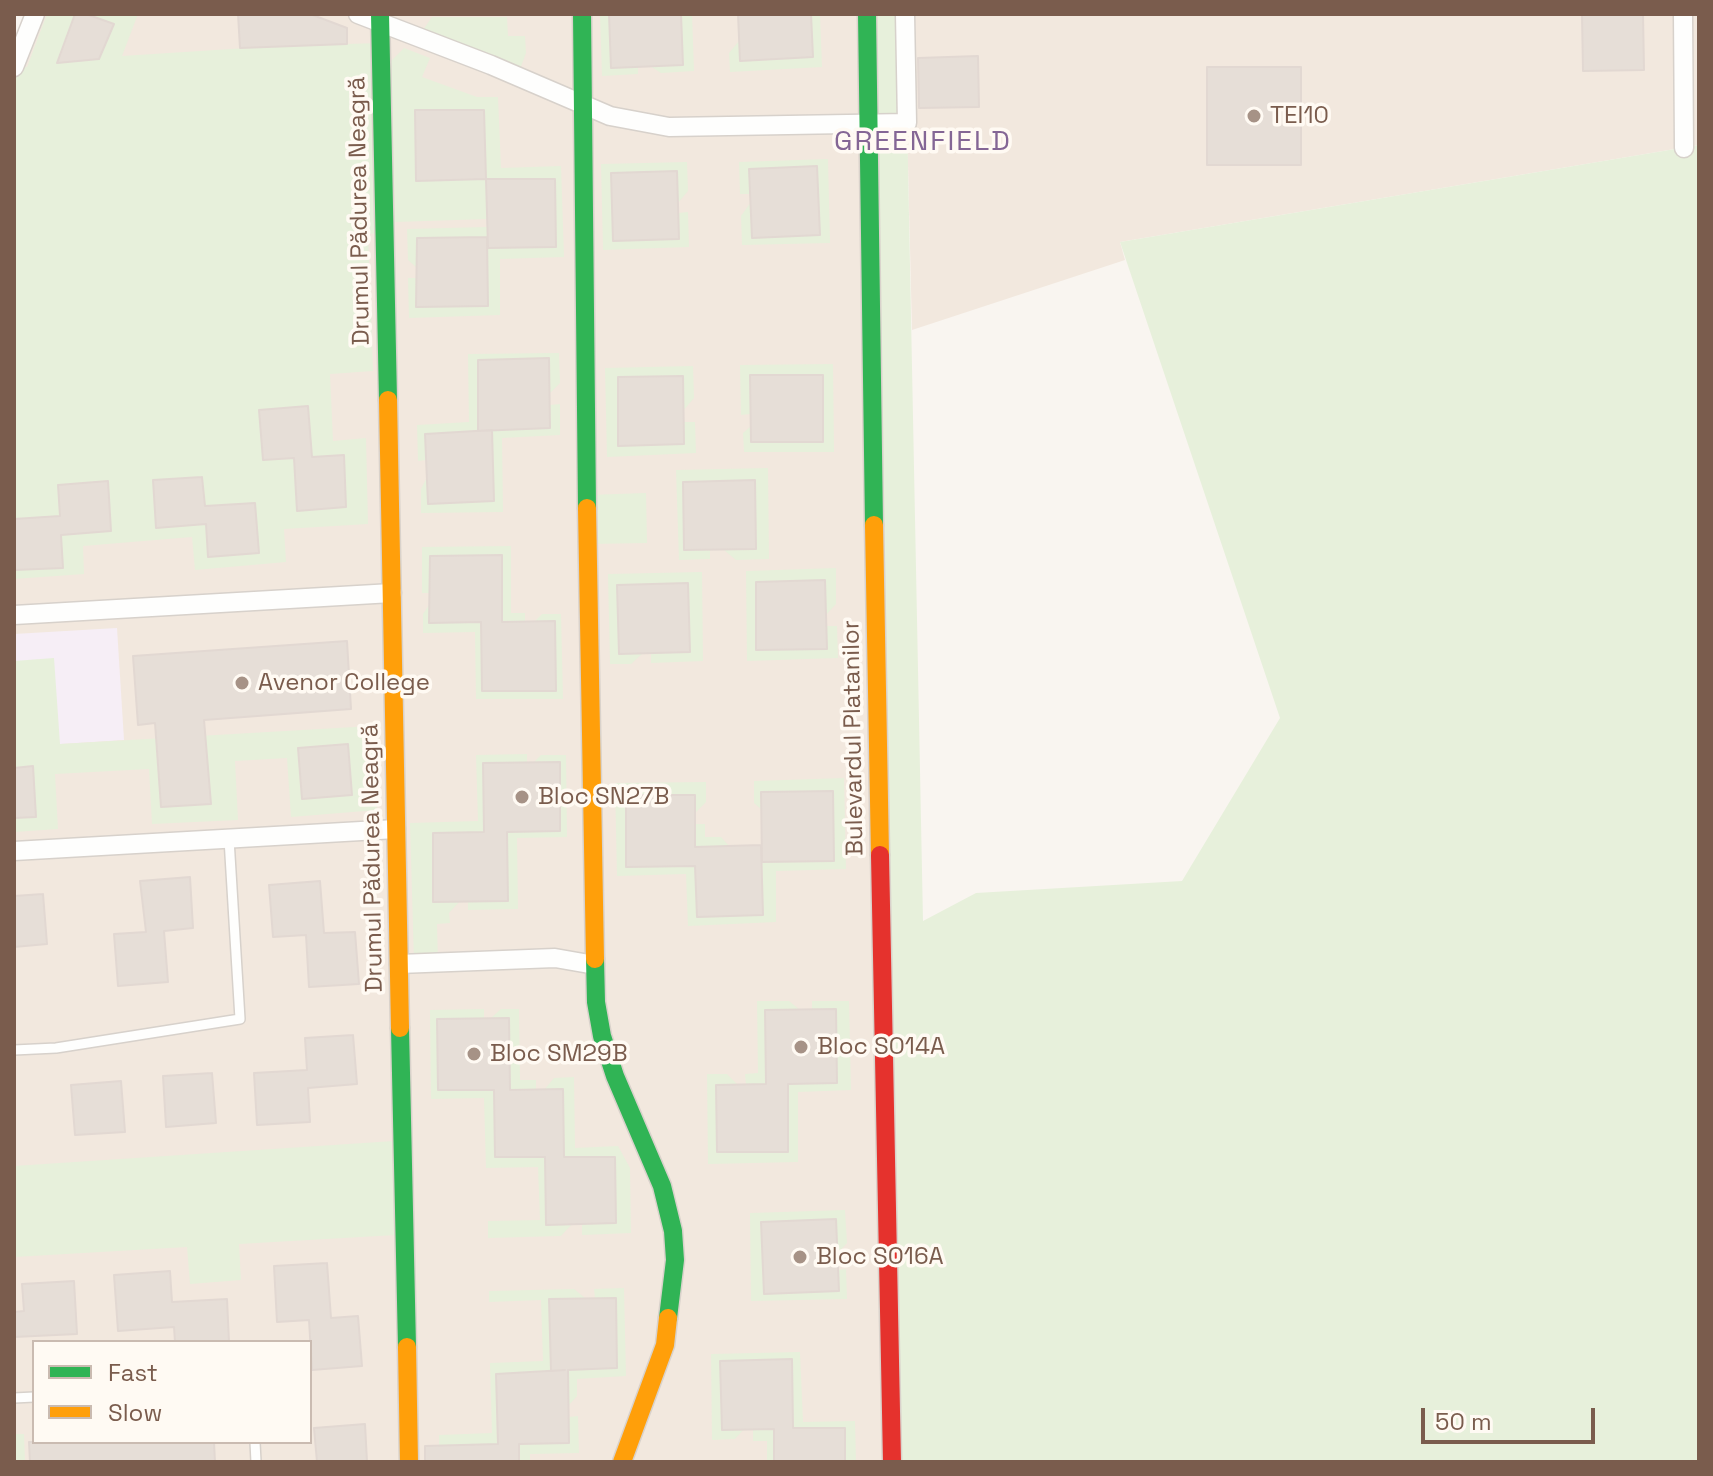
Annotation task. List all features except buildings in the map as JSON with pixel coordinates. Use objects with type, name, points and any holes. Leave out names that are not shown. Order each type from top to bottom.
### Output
[{"type":"street","points":[[14,67],[35,14]]},
{"type":"street","points":[[358,14],[380,18],[610,116],[669,127],[907,123],[905,14]]},
{"type":"street","points":[[582,14],[596,1002],[602,1036],[615,1076],[657,1169],[673,1231],[675,1260],[665,1345],[622,1462]]},
{"type":"street","name":"Bulevardul Platanilor","points":[[867,14],[892,1462]]},
{"type":"street","points":[[1683,14],[1684,148]]},
{"type":"street","name":"Drumul Pădurea Neagră","points":[[380,18],[409,1462]]},
{"type":"street","points":[[14,615],[392,593]]},
{"type":"street","points":[[14,851],[396,829]]},
{"type":"street","points":[[399,964],[555,958],[595,965]]},
{"type":"lane","points":[[14,1050],[83,1044],[240,1019],[229,838]]},
{"type":"shaded area","points":[[35,14],[1699,14],[1699,145],[1120,242],[1125,260],[912,330],[907,124],[927,1462],[14,1462],[14,67]]},
{"type":"shaded area","points":[[117,628],[124,740],[14,747],[14,634]]},
{"type":"green space","points":[[47,14],[138,14],[122,56],[381,43],[384,232],[368,234],[373,371],[330,374],[333,441],[366,438],[368,524],[284,529],[286,562],[195,570],[192,537],[83,546],[84,574],[14,579],[14,68],[27,67]]},
{"type":"green space","points":[[600,14],[609,14],[611,67],[638,67],[638,74],[602,76]]},
{"type":"green space","points":[[681,14],[692,14],[694,71],[661,73],[650,66]]},
{"type":"green space","points":[[811,14],[820,14],[822,67],[730,72],[729,53],[739,41],[740,61],[812,57]]},
{"type":"green space","points":[[867,14],[905,14],[923,921],[976,893],[1182,881],[1280,718],[1120,242],[1699,145],[1699,1462],[892,1462]]},
{"type":"green space","points":[[432,17],[507,17],[508,36],[525,36],[526,53],[520,69],[423,30]]},
{"type":"green space","points":[[404,48],[430,58],[422,77],[477,97],[498,97],[501,168],[561,166],[564,257],[500,259],[500,315],[409,318],[408,278],[417,278],[417,307],[488,306],[487,248],[556,247],[555,179],[487,179],[487,219],[395,222],[391,61]],"holes":[[[415,110],[484,110],[486,179],[416,181]]]},
{"type":"green space","points":[[828,159],[830,243],[742,245],[741,216],[751,202],[752,238],[820,235],[817,166],[749,169],[750,194],[740,194],[739,162]]},
{"type":"green space","points":[[687,162],[688,191],[678,203],[677,171],[611,173],[613,241],[679,239],[678,213],[688,212],[689,247],[603,250],[601,164]]},
{"type":"green space","points":[[487,227],[487,237],[417,238],[416,267],[408,260],[407,229]]},
{"type":"green space","points":[[559,353],[560,383],[550,393],[549,358],[478,360],[478,431],[425,434],[426,460],[418,461],[417,425],[469,422],[468,354]]},
{"type":"green space","points":[[833,364],[834,452],[744,452],[743,433],[750,427],[752,442],[823,442],[823,375],[750,376],[750,414],[741,415],[740,365]]},
{"type":"green space","points":[[693,366],[694,398],[683,411],[618,446],[684,444],[684,422],[695,422],[696,453],[607,457],[605,368]]},
{"type":"green space","points":[[560,404],[560,435],[502,438],[503,512],[421,513],[421,489],[427,477],[429,504],[494,501],[492,430],[549,428],[550,405]]},
{"type":"green space","points":[[768,468],[769,559],[736,560],[724,550],[756,549],[755,480],[683,482],[684,550],[710,550],[710,559],[679,560],[676,470]]},
{"type":"green space","points":[[646,493],[647,543],[589,544],[588,495]]},
{"type":"green space","points":[[511,546],[511,613],[525,613],[525,622],[502,622],[501,555],[430,556],[429,593],[422,593],[422,547]]},
{"type":"green space","points":[[836,568],[836,604],[826,615],[825,581],[756,582],[756,650],[827,649],[827,626],[837,626],[838,658],[747,661],[746,571]]},
{"type":"green space","points":[[702,572],[703,661],[651,663],[651,653],[690,652],[688,583],[618,585],[619,654],[642,654],[631,664],[610,664],[608,574]]},
{"type":"green space","points":[[429,605],[430,623],[481,622],[482,691],[555,691],[555,622],[534,622],[542,614],[561,614],[563,699],[476,699],[475,632],[423,633],[423,614]]},
{"type":"green space","points":[[54,658],[60,744],[372,726],[377,810],[291,817],[287,758],[235,761],[238,820],[152,824],[149,769],[55,774],[58,829],[14,832],[14,661]]},
{"type":"green space","points":[[527,754],[527,762],[484,763],[485,832],[433,833],[433,901],[460,901],[449,913],[450,923],[437,924],[438,963],[414,963],[410,823],[478,821],[476,755]]},
{"type":"green space","points":[[541,755],[566,755],[567,837],[517,838],[518,909],[468,910],[468,901],[507,832],[560,831],[560,762],[534,762]]},
{"type":"green space","points":[[844,778],[846,869],[776,871],[776,922],[688,926],[686,874],[617,876],[615,783],[706,782],[706,802],[695,813],[695,795],[626,796],[626,866],[695,866],[697,917],[763,915],[762,862],[834,860],[833,791],[761,792],[761,809],[754,803],[754,781]]},
{"type":"green space","points":[[695,824],[705,824],[705,837],[721,837],[729,846],[695,847]]},
{"type":"green space","points":[[757,1001],[789,1001],[800,1010],[765,1010],[766,1084],[746,1085],[745,1074],[758,1073]]},
{"type":"green space","points":[[812,1001],[849,1001],[851,1090],[798,1092],[798,1162],[708,1164],[707,1074],[727,1074],[738,1085],[716,1086],[718,1152],[788,1152],[788,1084],[837,1083],[836,1009],[812,1009]]},
{"type":"green space","points":[[484,1009],[484,1018],[437,1019],[438,1089],[494,1090],[495,1156],[545,1157],[572,1224],[561,1236],[488,1238],[488,1221],[540,1220],[538,1167],[486,1168],[484,1098],[431,1099],[430,1010]]},
{"type":"green space","points":[[501,1009],[519,1009],[520,1080],[536,1080],[536,1089],[510,1089],[509,1019],[491,1018]]},
{"type":"green space","points":[[574,1077],[575,1148],[618,1146],[630,1168],[631,1233],[582,1235],[582,1224],[616,1223],[615,1158],[564,1157],[563,1089],[545,1089],[554,1078]]},
{"type":"green space","points":[[394,1141],[396,1235],[239,1244],[241,1280],[190,1284],[187,1247],[14,1257],[14,1166]]},
{"type":"green space","points":[[845,1210],[847,1243],[837,1254],[836,1219],[761,1222],[764,1294],[838,1291],[838,1270],[846,1269],[847,1299],[751,1301],[750,1213]]},
{"type":"green space","points":[[624,1288],[626,1376],[577,1379],[577,1396],[569,1405],[568,1370],[617,1367],[616,1298],[595,1298],[594,1289]]},
{"type":"green space","points":[[574,1289],[585,1298],[549,1299],[551,1371],[496,1374],[497,1444],[447,1445],[439,1462],[439,1435],[492,1433],[490,1363],[543,1361],[541,1300],[489,1302],[489,1291]]},
{"type":"green space","points":[[800,1352],[803,1422],[855,1421],[856,1462],[845,1462],[845,1428],[793,1428],[792,1360],[720,1361],[722,1429],[744,1429],[735,1439],[712,1440],[711,1354]]},
{"type":"green space","points":[[578,1416],[579,1453],[530,1454],[530,1462],[519,1462],[519,1444],[569,1443],[569,1417]]},
{"type":"green space","points":[[753,1429],[774,1429],[774,1462],[767,1462],[767,1441],[753,1441]]},
{"type":"green space","points":[[14,1434],[24,1434],[25,1462],[14,1462]]},
{"type":"traffic: fast","points":[[380,14],[388,400]]},
{"type":"traffic: fast","points":[[582,14],[587,508]]},
{"type":"traffic: fast","points":[[867,14],[874,525]]},
{"type":"traffic: fast","points":[[595,959],[596,1002],[602,1036],[615,1076],[662,1186],[673,1231],[675,1260],[668,1318]]},
{"type":"traffic: fast","points":[[400,1028],[407,1347]]},
{"type":"traffic: slow","points":[[388,400],[400,1028]]},
{"type":"traffic: slow","points":[[587,508],[595,959]]},
{"type":"traffic: slow","points":[[874,525],[880,855]]},
{"type":"traffic: slow","points":[[622,1462],[665,1345],[668,1318]]},
{"type":"traffic: slow","points":[[407,1347],[409,1462]]},
{"type":"traffic: jam","points":[[880,855],[892,1462]]},
{"type":"place","name":"TEI10","points":[[1254,116]]},
{"type":"place","name":"Avenor College","points":[[242,683]]},
{"type":"place","name":"Bloc SN27B","points":[[522,797]]},
{"type":"place","name":"Bloc SO14A","points":[[801,1047]]},
{"type":"place","name":"Bloc SM29B","points":[[474,1054]]},
{"type":"place","name":"Bloc SO16A","points":[[800,1257]]},
{"type":"district","name":"GREENFIELD","points":[[923,142]]}]
